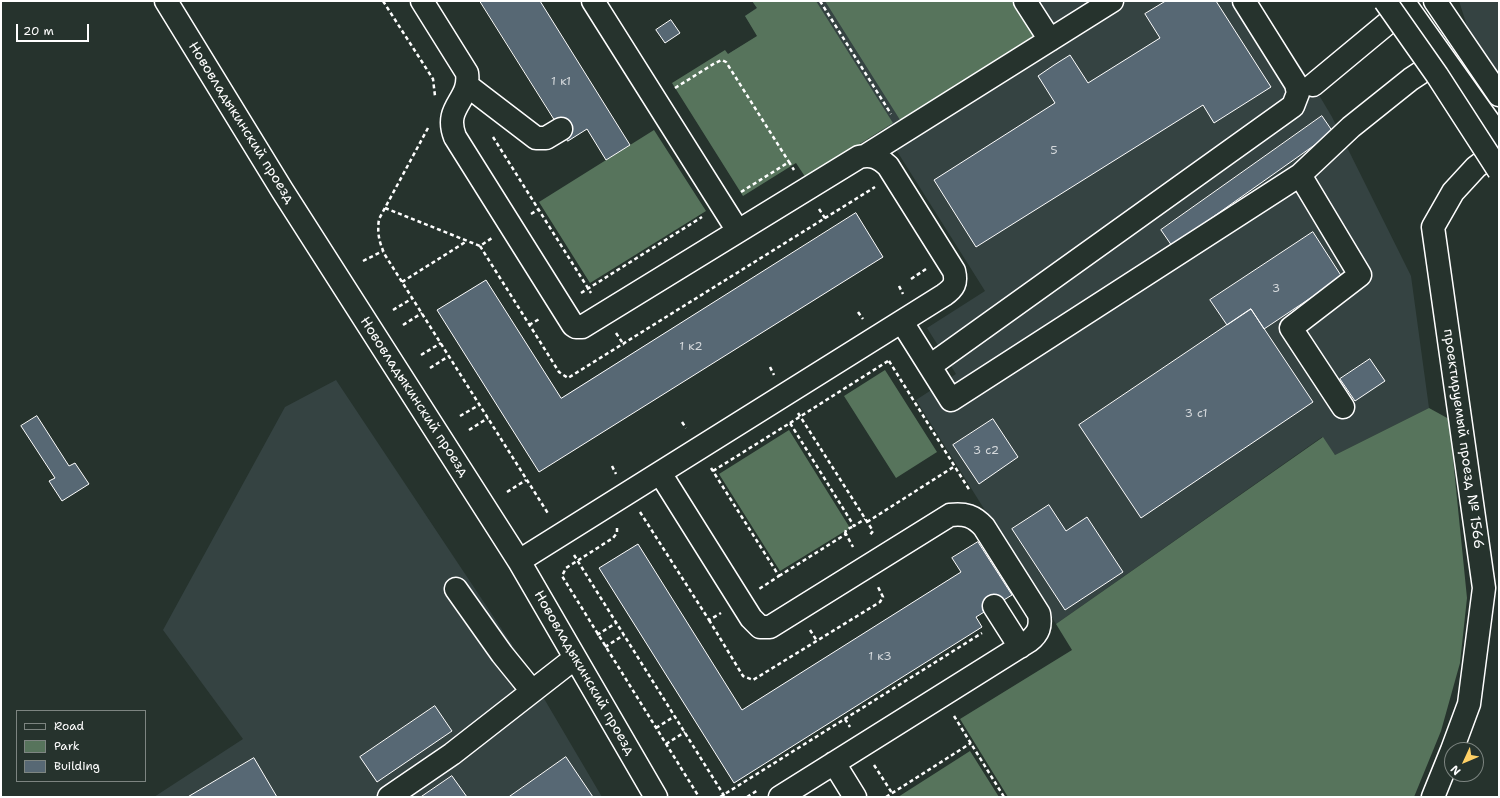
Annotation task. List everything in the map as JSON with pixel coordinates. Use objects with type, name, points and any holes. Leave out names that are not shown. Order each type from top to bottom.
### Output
[{"type":"street","name":"Нововладыкинский проезд","points":[[166,1],[282,190],[519,561],[656,797]]},
{"type":"street","points":[[422,1],[467,73],[468,86],[453,111],[451,120],[452,129],[457,141],[573,326],[582,326],[604,314],[859,157],[865,156],[875,157],[888,166],[954,271],[956,279],[952,290],[519,561]]},
{"type":"street","points":[[594,1],[738,231]]},
{"type":"street","points":[[1025,1],[1050,40]]},
{"type":"street","points":[[865,156],[1112,1]]},
{"type":"street","points":[[930,366],[1293,106],[1298,93],[1296,84],[1244,1]]},
{"type":"street","points":[[1385,1],[1437,75],[1499,171]]},
{"type":"street","points":[[1435,1],[1499,95]]},
{"type":"street","points":[[1313,86],[1405,4],[1499,136]]},
{"type":"street","points":[[902,322],[951,400],[1300,175],[1351,127],[1411,80],[1443,58]]},
{"type":"street","points":[[468,86],[539,139],[546,138],[561,129]]},
{"type":"street","name":"проектируемый проезд № 1566","points":[[1455,742],[1469,704],[1484,588],[1433,227],[1453,192],[1476,167],[1499,150]]},
{"type":"street","points":[[1300,175],[1360,275],[1291,328],[1342,407]]},
{"type":"street","points":[[660,473],[740,600],[756,624],[760,627],[770,627],[950,515],[968,515],[976,519],[984,527],[1038,614],[1040,622],[1036,635],[1020,647],[780,797]]},
{"type":"street","points":[[456,589],[502,654],[532,691]]},
{"type":"street","points":[[998,613],[1020,647]]},
{"type":"street","points":[[389,797],[452,754],[575,658]]},
{"type":"street","points":[[834,763],[855,797]]},
{"type":"street","name":"проектируемый проезд № 1566","points":[[1433,797],[1444,770]]},
{"type":"path","points":[[383,1],[432,79],[435,101]]},
{"type":"path","points":[[820,1],[903,133]]},
{"type":"path","points":[[656,100],[722,60],[726,62],[789,162]]},
{"type":"path","points":[[506,115],[487,128],[624,345]]},
{"type":"path","points":[[428,127],[378,219],[378,241],[402,282],[725,796]]},
{"type":"path","points":[[385,208],[460,238]]},
{"type":"path","points":[[402,282],[467,241]]},
{"type":"path","points":[[363,261],[383,251]]},
{"type":"path","points":[[393,310],[413,298]]},
{"type":"path","points":[[403,325],[422,313]]},
{"type":"path","points":[[422,355],[441,343]]},
{"type":"path","points":[[430,368],[449,356]]},
{"type":"path","points":[[886,357],[971,493],[968,515]]},
{"type":"path","points":[[713,471],[889,361]]},
{"type":"path","points":[[460,416],[479,405]]},
{"type":"path","points":[[798,412],[873,532],[865,538]]},
{"type":"path","points":[[469,430],[488,418]]},
{"type":"path","points":[[790,424],[854,526]]},
{"type":"path","points":[[654,534],[709,620],[846,534],[846,530],[866,520],[955,466]]},
{"type":"path","points":[[710,467],[779,576]]},
{"type":"path","points":[[507,492],[526,480]]},
{"type":"path","points":[[617,525],[617,533],[613,538],[566,568],[562,576],[699,797]]},
{"type":"path","points":[[846,534],[866,568]]},
{"type":"path","points":[[853,546],[859,542]]},
{"type":"path","points":[[720,797],[725,796],[998,613]]},
{"type":"path","points":[[598,635],[616,623]]},
{"type":"path","points":[[605,647],[624,635]]},
{"type":"path","points":[[656,728],[675,716]]},
{"type":"path","points":[[961,726],[1004,797]]},
{"type":"path","points":[[666,744],[685,732]]},
{"type":"path","points":[[886,797],[971,743]]},
{"type":"path","points":[[881,776],[892,793]]},
{"type":"shaded area","points":[[752,1],[1256,1],[1313,85],[1332,117],[1411,276],[1429,408],[1335,455],[1322,437],[1056,624],[916,400],[956,374],[927,328],[985,291],[883,129],[728,54],[758,36],[745,16],[757,8]]},
{"type":"shaded area","points":[[1459,1],[1499,1],[1499,75],[1467,26]]},
{"type":"shaded area","points":[[336,380],[513,646],[602,797],[154,797],[243,739],[163,630],[285,407]]},
{"type":"green space","points":[[752,1],[816,1],[893,123],[806,178],[796,163],[743,196],[672,83],[725,50],[728,54],[757,36],[745,16],[757,8]]},
{"type":"green space","points":[[825,1],[1012,1],[1036,39],[902,123]]},
{"type":"green space","points":[[654,130],[706,211],[590,283],[539,202]]},
{"type":"green space","points":[[885,370],[937,452],[896,478],[844,396]]},
{"type":"green space","points":[[1429,408],[1449,419],[1467,598],[1460,663],[1441,731],[1414,797],[1008,797],[960,719],[1072,650],[1056,624],[1323,437],[1335,455]]},
{"type":"green space","points":[[789,430],[850,528],[780,571],[719,474]]},
{"type":"green space","points":[[970,751],[999,797],[898,797]]},
{"type":"building","points":[[480,1],[540,1],[630,145],[606,160],[587,129],[568,141]]},
{"type":"building","points":[[1166,1],[1216,1],[1271,87],[1214,123],[1203,105],[976,247],[934,180],[1055,103],[1038,76],[1054,65],[1070,55],[1088,83],[1160,38],[1145,14]]},
{"type":"building","points":[[671,20],[680,33],[665,43],[656,30]]},
{"type":"building","points":[[1322,116],[1333,132],[1172,246],[1161,230]]},
{"type":"building","points":[[856,213],[883,257],[539,472],[437,310],[486,280],[561,398]]},
{"type":"building","points":[[1313,232],[1342,277],[1264,329],[1251,309],[1227,325],[1210,300]]},
{"type":"building","points":[[1251,309],[1313,402],[1141,518],[1079,425]]},
{"type":"building","points":[[1370,359],[1385,381],[1355,401],[1340,379]]},
{"type":"building","points":[[37,416],[69,466],[75,463],[89,484],[62,501],[49,481],[55,478],[21,426]]},
{"type":"building","points":[[993,419],[1018,457],[979,484],[953,445]]},
{"type":"building","points":[[1049,505],[1066,531],[1087,517],[1123,572],[1065,610],[1012,529]]},
{"type":"building","points":[[978,542],[1012,595],[976,617],[982,627],[734,783],[599,568],[638,544],[742,710],[961,572],[952,558]]},
{"type":"building","points":[[435,706],[452,731],[377,782],[360,757]]},
{"type":"building","points":[[566,757],[593,797],[509,797]]},
{"type":"building","points":[[254,758],[277,797],[188,797]]},
{"type":"building","points":[[452,776],[467,797],[421,797]]}]
